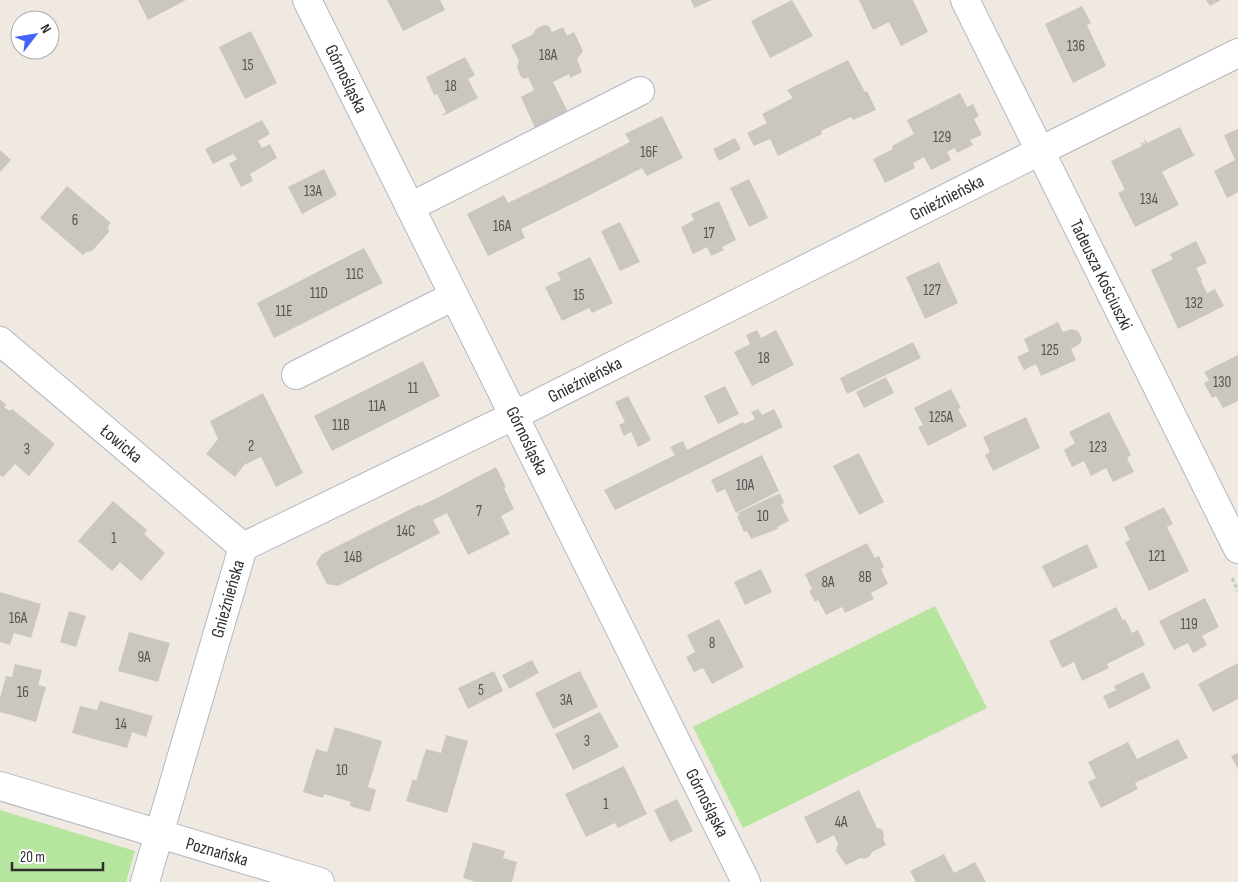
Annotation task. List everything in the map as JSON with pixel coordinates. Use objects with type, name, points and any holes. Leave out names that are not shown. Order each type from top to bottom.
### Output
[{"type":"street","name":"Górnośląska","points":[[306,0],[515,415],[746,882]]},
{"type":"street","name":"Tadeusza Kościuszki","points":[[965,0],[1238,549]]},
{"type":"street","name":"Gnieźnieńska","points":[[145,882],[243,546],[515,415],[1238,53]]},
{"type":"street","points":[[410,207],[640,91]]},
{"type":"street","points":[[296,375],[454,296]]},
{"type":"street","name":"Łowicka","points":[[0,341],[243,546]]},
{"type":"street","name":"Poznańska","points":[[0,786],[320,882]]},
{"type":"green space","points":[[935,606],[987,708],[743,828],[693,727]]},
{"type":"green space","points":[[0,810],[135,851],[126,882],[0,882]]},
{"type":"building","points":[[138,0],[186,0],[148,20]]},
{"type":"building","points":[[387,0],[440,0],[445,10],[403,31]]},
{"type":"building","points":[[691,0],[712,0],[694,8]]},
{"type":"building","points":[[792,0],[813,36],[770,58],[751,21]]},
{"type":"building","points":[[859,0],[913,0],[928,32],[901,46],[889,22],[873,30]]},
{"type":"building","points":[[1206,0],[1221,0],[1210,6]]},
{"type":"building","points":[[1082,6],[1091,23],[1087,25],[1106,66],[1073,83],[1045,24]]},
{"type":"building","points":[[544,25],[549,26],[552,32],[563,27],[567,36],[574,32],[583,51],[577,59],[582,72],[570,78],[569,74],[553,82],[568,112],[535,128],[521,97],[534,90],[528,77],[525,79],[521,77],[517,67],[519,61],[511,45],[532,35],[536,29]]},
{"type":"building","points":[[251,31],[277,83],[245,99],[219,47]]},
{"type":"building","points":[[465,57],[475,75],[468,79],[478,98],[443,116],[446,112],[437,94],[434,95],[426,77]]},
{"type":"building","points":[[848,60],[876,110],[853,120],[851,117],[821,131],[822,134],[778,156],[770,139],[754,146],[747,133],[767,123],[762,114],[793,98],[787,90]]},
{"type":"building","points":[[960,93],[967,107],[973,104],[979,116],[974,119],[982,135],[970,140],[973,145],[957,153],[955,148],[947,152],[951,160],[931,170],[924,157],[913,163],[915,168],[885,183],[873,159],[893,149],[892,146],[914,134],[907,120]]},
{"type":"building","points":[[662,116],[683,158],[647,176],[642,168],[521,229],[525,238],[488,256],[467,214],[504,195],[508,203],[569,173],[630,142],[625,134]]},
{"type":"building","points":[[262,120],[270,134],[258,141],[262,148],[270,144],[277,158],[250,174],[253,181],[241,187],[229,164],[237,159],[233,154],[213,164],[205,149]]},
{"type":"building","points":[[1180,127],[1195,155],[1162,172],[1179,205],[1135,227],[1118,193],[1124,190],[1124,188],[1111,161],[1142,146],[1141,143],[1143,142],[1144,145],[1144,138],[1147,143]]},
{"type":"building","points":[[1238,129],[1238,192],[1227,198],[1214,171],[1235,160],[1224,135]]},
{"type":"building","points":[[735,138],[741,149],[719,161],[713,149]]},
{"type":"building","points":[[0,150],[11,160],[0,172]]},
{"type":"building","points":[[324,169],[337,195],[302,214],[288,187]]},
{"type":"building","points":[[749,179],[768,218],[749,227],[730,188]]},
{"type":"building","points":[[67,186],[111,223],[108,226],[109,232],[92,251],[86,252],[83,255],[40,218]]},
{"type":"building","points":[[719,201],[736,240],[722,247],[724,250],[711,256],[707,247],[693,254],[681,227],[694,220],[691,214]]},
{"type":"building","points":[[620,222],[640,262],[620,271],[601,231]]},
{"type":"building","points":[[1196,241],[1207,263],[1196,268],[1201,281],[1207,293],[1215,289],[1224,306],[1178,329],[1151,270],[1173,259],[1170,254]]},
{"type":"building","points":[[364,248],[383,283],[274,338],[257,303]]},
{"type":"building","points":[[590,257],[613,303],[592,313],[589,308],[562,321],[545,287],[561,280],[557,273]]},
{"type":"building","points":[[939,262],[958,303],[925,319],[906,277]]},
{"type":"building","points":[[1058,322],[1063,332],[1072,329],[1078,331],[1082,338],[1080,344],[1071,349],[1076,360],[1041,376],[1036,364],[1024,370],[1017,357],[1029,351],[1024,339]]},
{"type":"building","points":[[757,330],[761,338],[776,330],[794,365],[752,386],[734,352],[750,344],[746,335]]},
{"type":"building","points":[[913,342],[921,358],[847,394],[840,378]]},
{"type":"building","points":[[1238,355],[1238,401],[1223,408],[1216,396],[1212,398],[1204,383],[1209,380],[1204,372]]},
{"type":"building","points":[[423,361],[440,396],[332,451],[314,416]]},
{"type":"building","points":[[886,377],[894,393],[864,408],[856,392]]},
{"type":"building","points":[[725,386],[739,414],[718,424],[704,396]]},
{"type":"building","points":[[951,389],[961,408],[958,409],[967,426],[928,446],[918,427],[923,425],[914,408]]},
{"type":"building","points":[[263,393],[303,473],[276,487],[261,457],[244,465],[235,477],[206,454],[218,439],[210,421]]},
{"type":"building","points":[[628,396],[651,440],[638,447],[631,432],[624,436],[619,425],[625,422],[615,402]]},
{"type":"building","points":[[0,399],[6,405],[4,407],[10,411],[12,409],[55,444],[29,476],[15,464],[3,477],[0,475]]},
{"type":"building","points":[[758,409],[762,415],[774,409],[783,427],[615,510],[604,490],[675,455],[670,447],[683,441],[687,450],[743,422],[744,424],[755,419],[751,412]]},
{"type":"building","points":[[1109,412],[1131,455],[1127,458],[1134,472],[1113,482],[1106,468],[1091,476],[1084,461],[1072,467],[1064,450],[1075,443],[1069,432]]},
{"type":"building","points":[[1026,417],[1040,448],[993,471],[985,455],[990,452],[983,437]]},
{"type":"building","points":[[859,453],[884,502],[859,515],[833,466]]},
{"type":"building","points":[[762,455],[779,491],[736,513],[725,489],[717,493],[711,480]]},
{"type":"building","points":[[496,467],[514,509],[501,516],[510,534],[468,555],[447,513],[433,520],[440,533],[338,586],[327,584],[316,563],[322,554]]},
{"type":"building","points":[[780,493],[784,503],[781,504],[789,521],[777,527],[778,529],[751,539],[747,531],[744,532],[737,516],[739,516],[738,513]]},
{"type":"building","points":[[113,501],[147,530],[144,534],[165,553],[141,581],[120,562],[112,571],[78,541]]},
{"type":"building","points":[[1164,507],[1173,524],[1167,527],[1189,571],[1149,591],[1125,542],[1130,540],[1124,527]]},
{"type":"building","points":[[867,543],[875,558],[879,556],[884,567],[881,569],[888,584],[871,593],[874,599],[845,613],[842,607],[826,615],[818,600],[815,602],[809,591],[812,589],[805,574]]},
{"type":"building","points":[[1087,544],[1098,567],[1053,588],[1042,566]]},
{"type":"building","points":[[761,569],[772,592],[745,605],[734,582]]},
{"type":"building","points":[[0,592],[41,604],[31,638],[14,633],[10,645],[0,642]]},
{"type":"building","points":[[1205,598],[1219,627],[1202,636],[1207,645],[1193,653],[1188,643],[1174,650],[1159,621]]},
{"type":"building","points":[[1116,607],[1132,633],[1138,630],[1145,645],[1107,664],[1109,668],[1082,681],[1074,662],[1062,668],[1049,641]]},
{"type":"building","points":[[69,611],[86,616],[76,647],[60,642]]},
{"type":"building","points":[[719,619],[744,667],[712,684],[703,668],[694,672],[686,657],[695,652],[687,635]]},
{"type":"building","points":[[129,632],[170,643],[158,682],[118,671]]},
{"type":"building","points":[[532,660],[539,673],[509,689],[502,675]]},
{"type":"building","points":[[1238,663],[1238,699],[1213,712],[1198,684]]},
{"type":"building","points":[[15,664],[42,670],[38,685],[46,687],[36,722],[0,712],[0,698],[6,676],[12,677]]},
{"type":"building","points":[[494,671],[503,691],[468,709],[458,688]]},
{"type":"building","points":[[580,671],[598,707],[553,729],[535,693]]},
{"type":"building","points":[[1143,672],[1151,688],[1109,709],[1103,696],[1116,690],[1114,686]]},
{"type":"building","points":[[100,701],[153,716],[146,737],[132,732],[127,748],[72,733],[80,706],[97,710]]},
{"type":"building","points":[[600,712],[619,747],[573,770],[555,734]]},
{"type":"building","points":[[335,727],[382,741],[368,787],[376,790],[370,812],[350,806],[351,802],[324,794],[323,798],[303,792],[316,749],[327,752]]},
{"type":"building","points":[[446,735],[468,741],[447,813],[406,801],[413,779],[416,781],[426,749],[441,753]]},
{"type":"building","points":[[1178,739],[1188,758],[1135,783],[1138,789],[1101,808],[1088,782],[1096,778],[1088,762],[1128,742],[1137,759]]},
{"type":"building","points":[[1238,753],[1238,769],[1231,756]]},
{"type":"building","points":[[624,766],[647,814],[618,828],[615,823],[586,837],[565,794]]},
{"type":"building","points":[[859,790],[877,828],[882,829],[886,845],[872,852],[870,856],[864,859],[861,858],[846,865],[836,851],[838,844],[834,835],[817,844],[804,817]]},
{"type":"building","points":[[677,799],[693,831],[670,842],[654,810]]},
{"type":"building","points":[[473,842],[505,851],[503,858],[517,862],[512,882],[476,882],[463,878]]},
{"type":"building","points":[[944,854],[954,873],[975,862],[986,882],[916,882],[910,871]]}]
